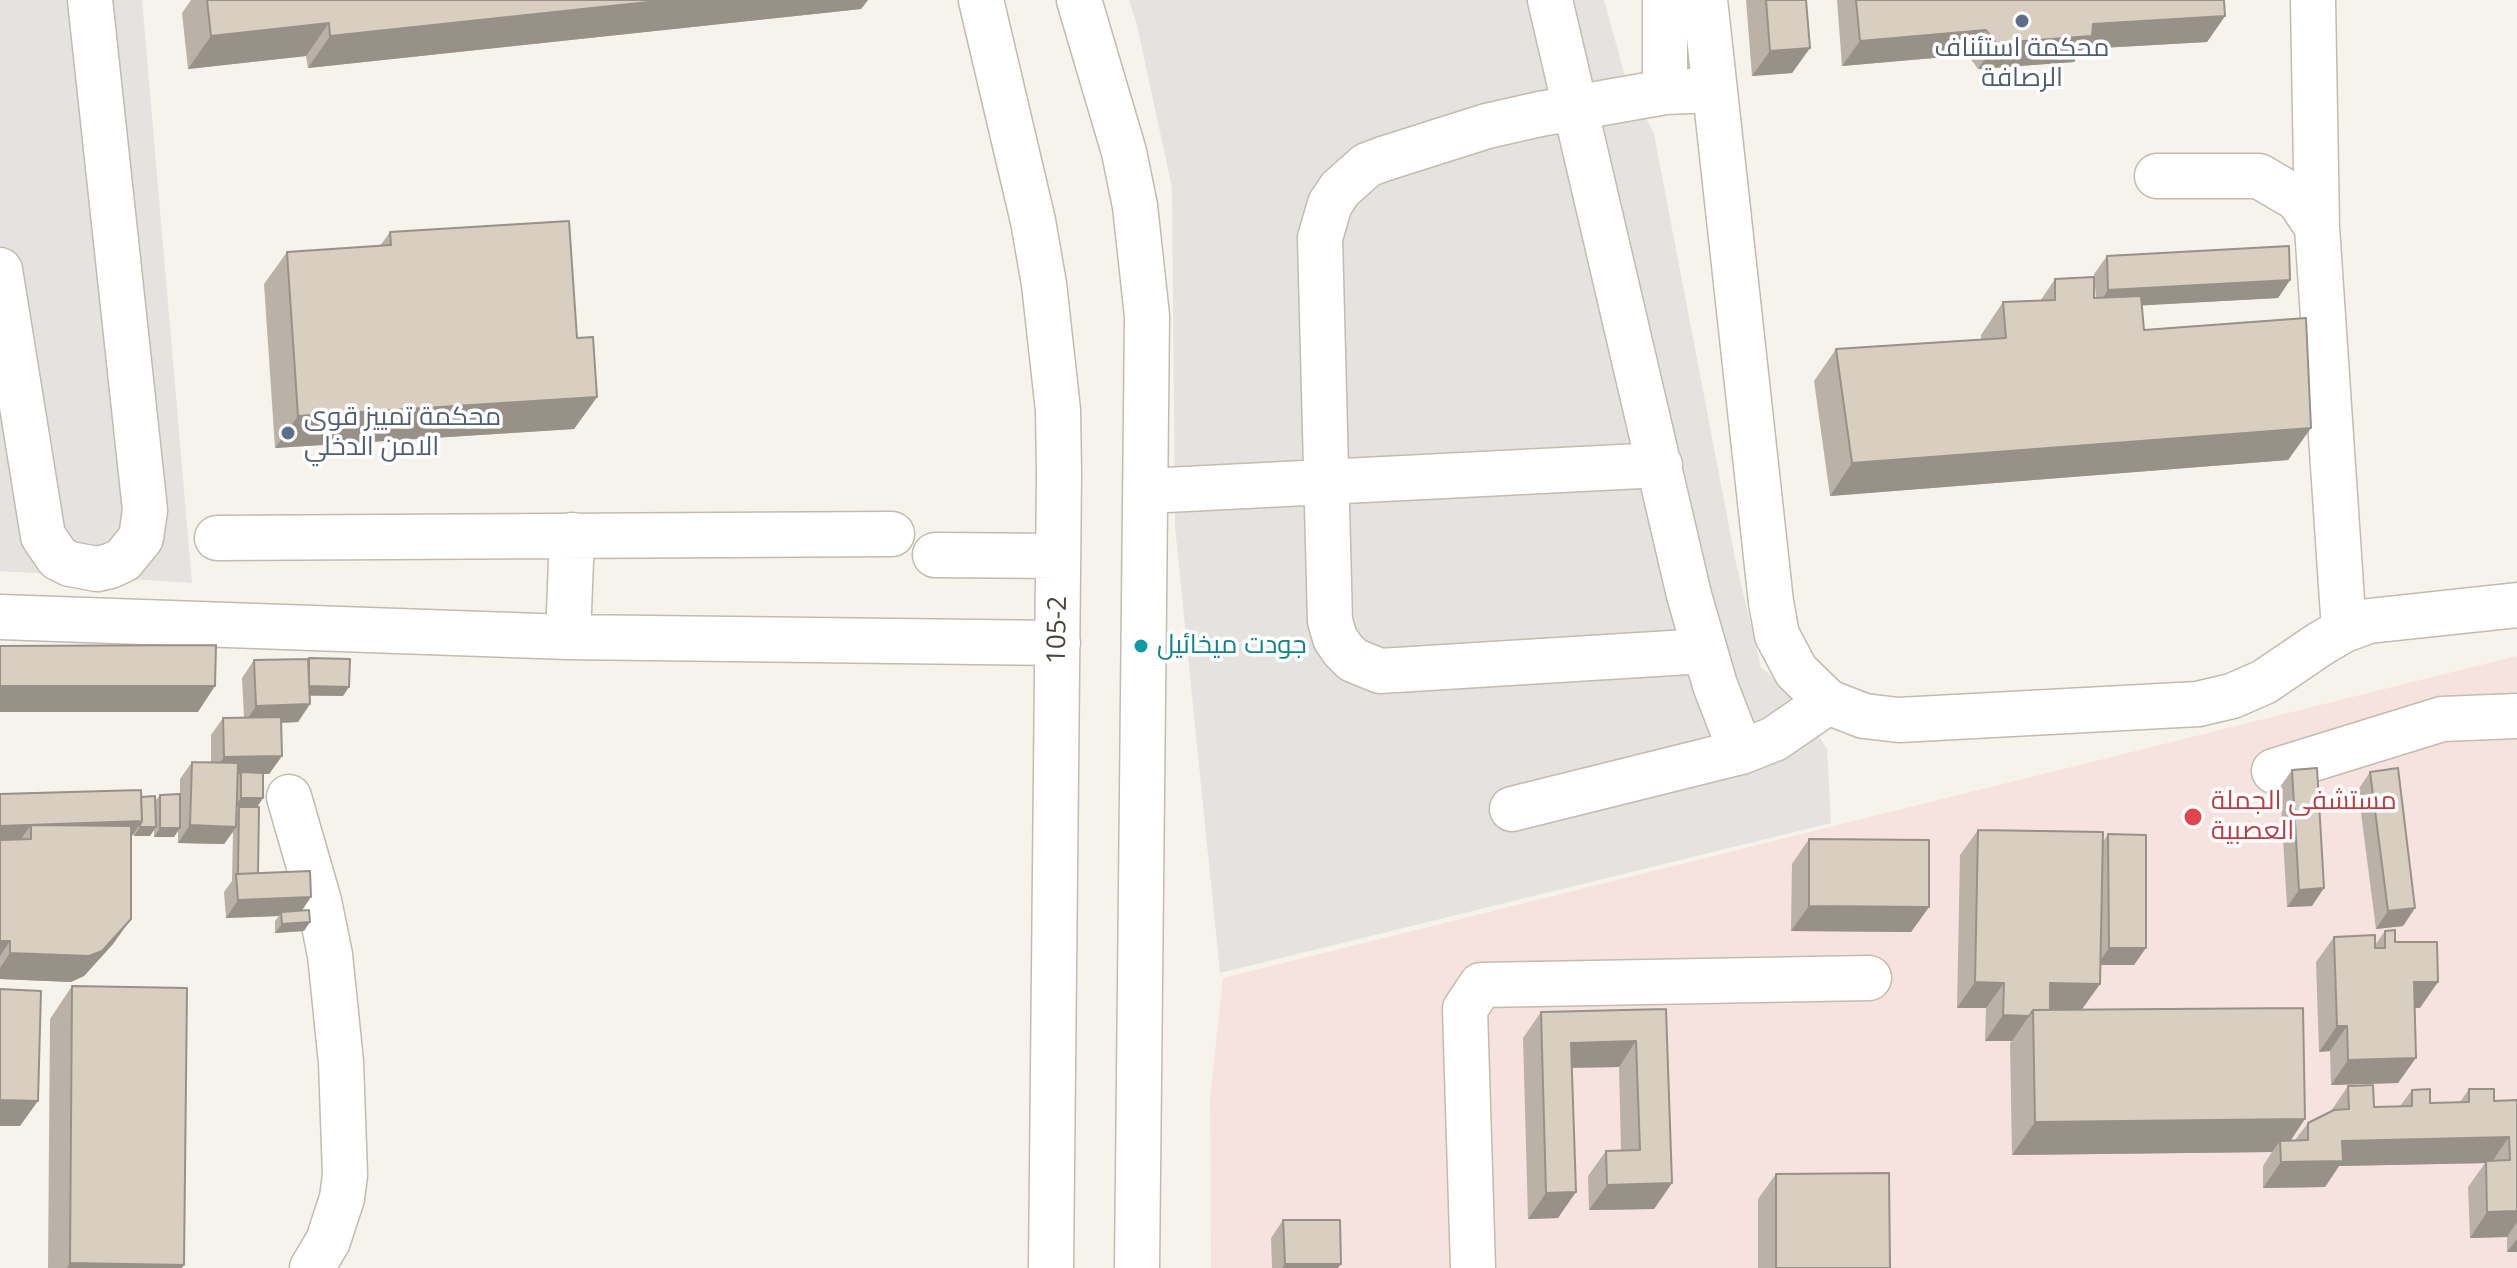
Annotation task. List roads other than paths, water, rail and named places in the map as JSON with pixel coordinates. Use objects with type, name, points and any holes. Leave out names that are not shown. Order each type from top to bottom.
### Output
[{"type":"street","points":[[0,270],[43,536],[58,558],[83,568],[97,569],[123,560],[141,538],[145,510],[90,0]]},
{"type":"street","name":"105-2","points":[[981,0],[1033,221],[1044,284],[1058,410],[1051,1268]]},
{"type":"street","points":[[1079,0],[1124,152],[1143,261],[1147,316],[1137,1268]]},
{"type":"street","points":[[1550,0],[1689,595],[1704,651],[1741,752]]},
{"type":"street","points":[[1665,0],[1665,92]]},
{"type":"street","points":[[1705,0],[1777,635],[1796,671],[1828,702],[1864,716],[1899,720],[2198,704],[2232,696],[2264,682],[2344,630],[2369,621],[2517,605]]},
{"type":"street","points":[[2313,0],[2317,227],[2344,630]]},
{"type":"street","points":[[1704,651],[1380,671],[1353,660],[1343,650],[1330,621],[1320,238],[1330,204],[1340,189],[1367,165],[1487,126],[1665,92],[1714,90]]},
{"type":"street","points":[[2157,176],[2259,176],[2298,199],[2317,227]]},
{"type":"street","points":[[1147,491],[1660,465]]},
{"type":"street","points":[[217,538],[892,534]]},
{"type":"street","points":[[568,637],[572,535]]},
{"type":"street","points":[[935,555],[1058,556]]},
{"type":"street","points":[[97,569],[99,620]]},
{"type":"street","points":[[0,617],[568,637],[1058,643]]},
{"type":"street","points":[[1512,809],[1741,752],[1774,739],[1828,702]]},
{"type":"street","points":[[2274,771],[2442,719],[2517,716]]},
{"type":"street","points":[[289,797],[319,901],[337,1008],[341,1062],[345,1152],[342,1198],[328,1241],[312,1268]]},
{"type":"street","points":[[1473,1268],[1465,1009],[1481,985],[1869,978]]},
{"type":"place","name":"محكمة استئناف الرصافة","points":[[2022,21]]},
{"type":"place","name":"محكمة تمييز قوى الامن الدخلي","points":[[288,433]]},
{"type":"place","name":"جودت ميخائيل","points":[[1141,646]]},
{"type":"place","name":"مستشفى الجملة العصبية","points":[[2193,817]]}]
